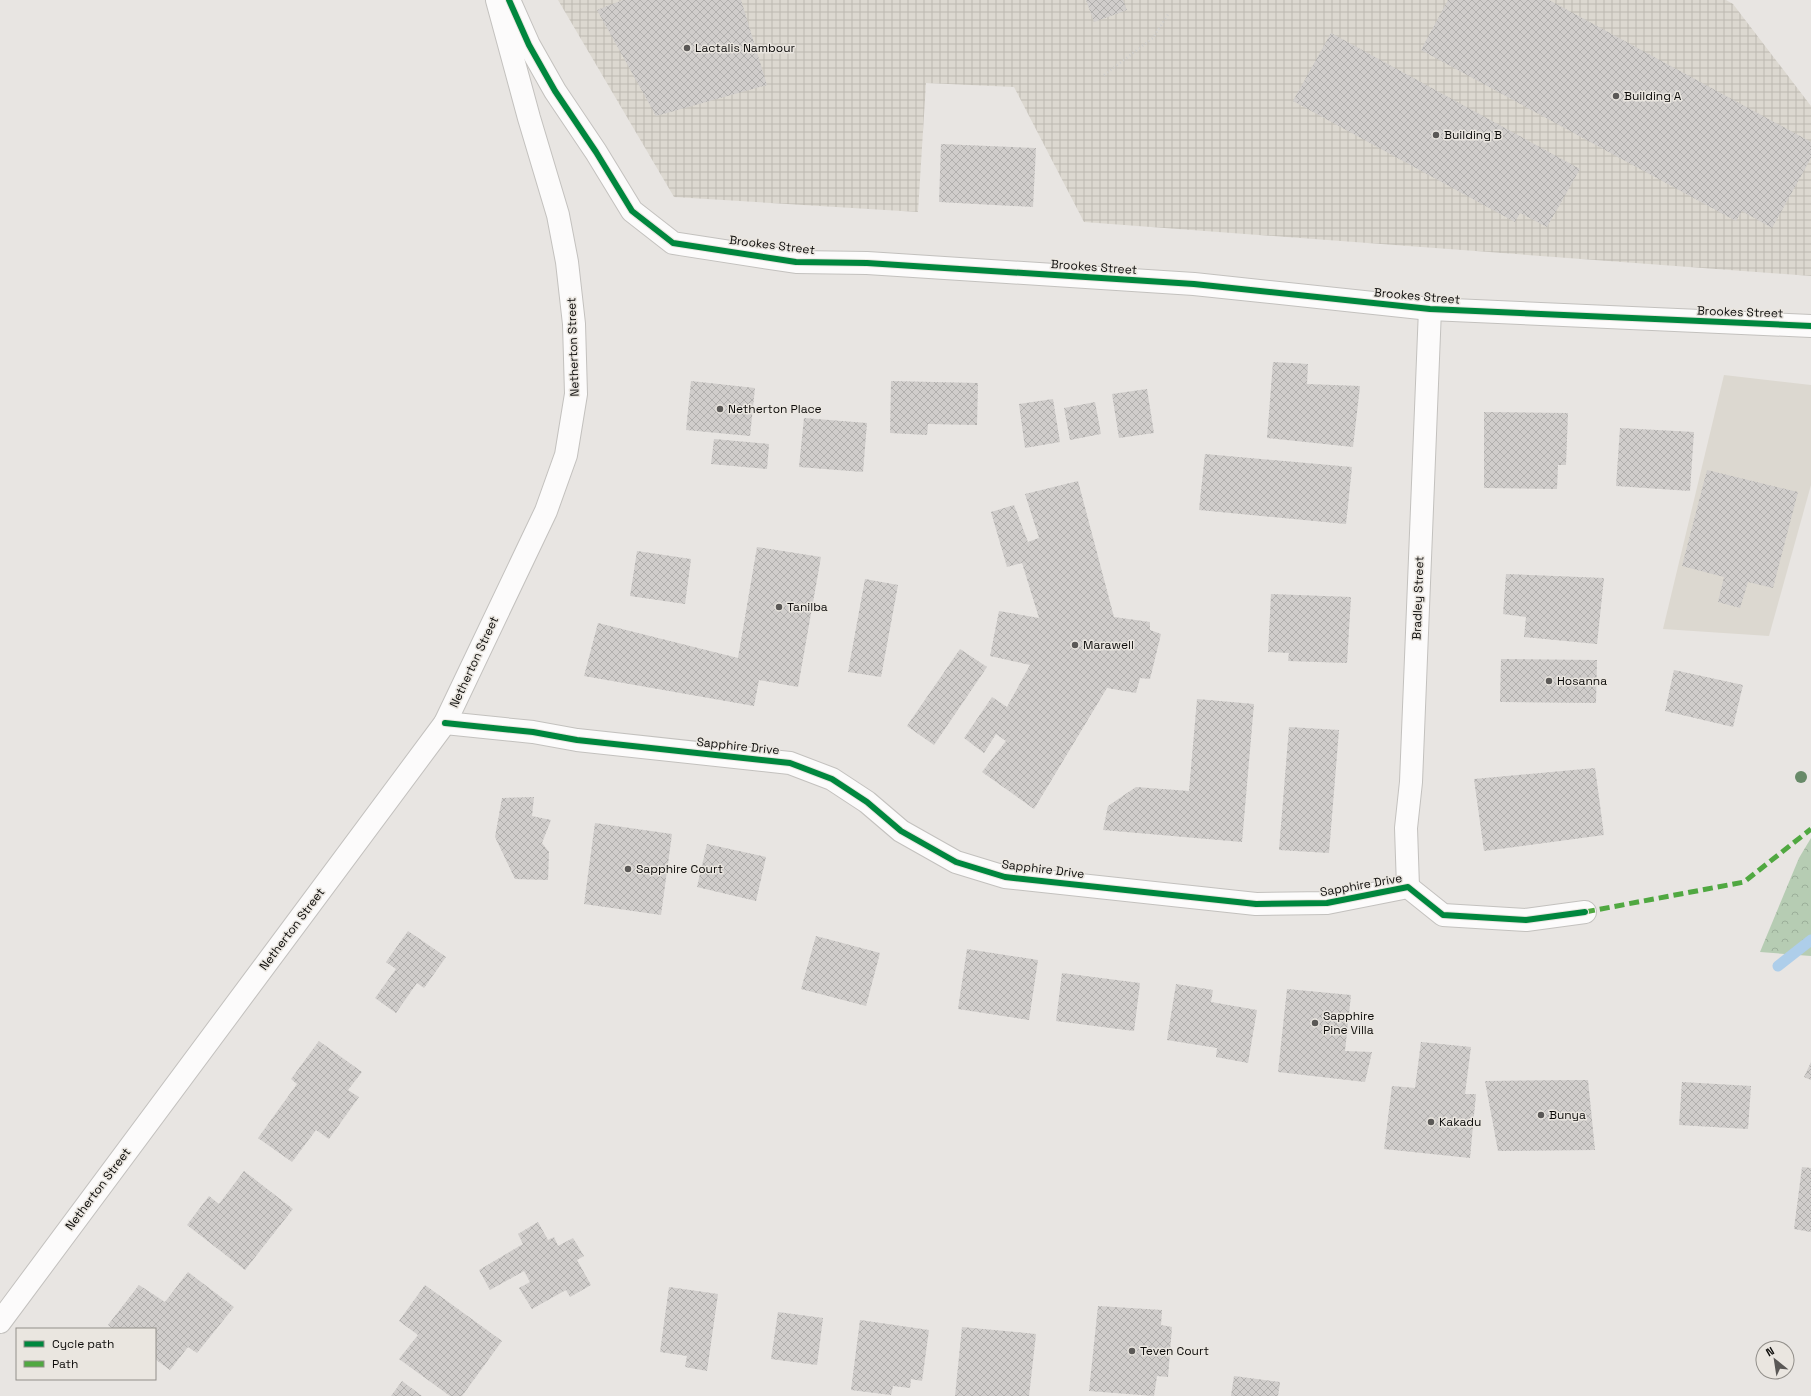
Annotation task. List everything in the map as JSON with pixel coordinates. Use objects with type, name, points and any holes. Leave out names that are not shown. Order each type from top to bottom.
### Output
[{"type":"street","name":"Netherton Street","points":[[0,1322],[445,724],[546,512],[566,455],[576,394],[574,324],[564,247],[558,215],[529,118],[497,0]]},
{"type":"street","name":"Brookes Street","points":[[509,0],[529,45],[555,91],[596,152],[632,211],[673,243],[796,262],[868,263],[1194,284],[1430,310],[1811,326]]},
{"type":"street","name":"Bradley Street","points":[[1408,887],[1406,828],[1411,782],[1430,310]]},
{"type":"street","name":"Sapphire Drive","points":[[445,724],[533,732],[577,740],[790,763],[832,779],[867,802],[901,831],[956,862],[1005,877],[1256,904],[1327,903],[1408,887],[1443,915],[1526,920],[1585,912]]},
{"type":"path","points":[[1104,75],[1153,38],[1169,13]]},
{"type":"shaded area","points":[[558,0],[1726,0],[1733,4],[1811,106],[1811,276],[1084,222],[1014,87],[926,83],[918,212],[674,197]]},
{"type":"shaded area","points":[[1724,375],[1811,385],[1811,485],[1769,636],[1663,629]]},
{"type":"green space","points":[[1811,838],[1811,956],[1760,952],[1799,858]]},
{"type":"building","name":"Lactalis Nambour","points":[[623,0],[741,0],[767,85],[656,116],[597,10]]},
{"type":"building","points":[[1086,0],[1123,0],[1127,10],[1094,22]]},
{"type":"building","name":"Building A","points":[[1448,0],[1549,0],[1811,142],[1811,158],[1772,228],[1742,211],[1736,221],[1421,50]]},
{"type":"building","name":"Building B","points":[[1331,33],[1580,169],[1547,227],[1520,213],[1515,222],[1293,101]]},
{"type":"building","points":[[941,144],[1036,148],[1033,207],[939,202]]},
{"type":"building","points":[[1273,362],[1308,364],[1307,384],[1360,386],[1353,447],[1267,438]]},
{"type":"building","name":"Netherton Place","points":[[691,381],[755,388],[750,436],[686,430]]},
{"type":"building","points":[[891,381],[978,383],[977,425],[928,424],[927,435],[890,433]]},
{"type":"building","points":[[1147,389],[1154,433],[1119,438],[1112,394]]},
{"type":"building","points":[[1053,399],[1060,442],[1025,448],[1019,404]]},
{"type":"building","points":[[1095,402],[1101,434],[1070,440],[1064,408]]},
{"type":"building","points":[[1484,412],[1568,413],[1566,465],[1558,465],[1557,489],[1484,488]]},
{"type":"building","points":[[804,418],[867,423],[863,472],[799,467]]},
{"type":"building","points":[[1620,428],[1694,432],[1690,491],[1616,486]]},
{"type":"building","points":[[714,439],[769,444],[767,469],[711,464]]},
{"type":"building","points":[[1205,454],[1352,467],[1346,524],[1199,510]]},
{"type":"building","points":[[1707,470],[1798,492],[1773,588],[1748,582],[1740,608],[1718,602],[1724,577],[1682,566]]},
{"type":"building","name":"Marawell","points":[[1078,481],[1114,617],[1150,622],[1150,630],[1161,634],[1150,679],[1140,678],[1136,693],[1107,688],[1034,809],[982,772],[1006,741],[996,734],[984,753],[964,738],[992,697],[1007,707],[1030,665],[990,656],[999,611],[1039,618],[1022,563],[1007,567],[991,512],[1014,505],[1028,542],[1039,538],[1025,494]]},
{"type":"building","points":[[757,547],[821,557],[798,687],[759,680],[754,706],[584,676],[598,623],[738,658]]},
{"type":"building","points":[[637,551],[691,559],[685,604],[630,596]]},
{"type":"building","points":[[1506,574],[1604,578],[1597,644],[1524,637],[1526,617],[1503,614]]},
{"type":"building","points":[[865,579],[898,585],[881,677],[848,672]]},
{"type":"building","points":[[1271,594],[1351,597],[1347,663],[1288,661],[1289,653],[1268,652]]},
{"type":"building","points":[[960,649],[987,667],[934,745],[907,726]]},
{"type":"building","name":"Hosanna","points":[[1501,659],[1597,660],[1596,703],[1500,702]]},
{"type":"building","points":[[1674,670],[1743,685],[1733,727],[1665,711]]},
{"type":"building","points":[[1197,699],[1254,704],[1242,842],[1103,830],[1108,806],[1136,787],[1189,791]]},
{"type":"building","points":[[1289,727],[1339,730],[1329,853],[1279,850]]},
{"type":"building","points":[[1595,768],[1604,835],[1484,851],[1474,779]]},
{"type":"building","points":[[534,797],[532,816],[551,820],[542,843],[549,852],[548,880],[515,879],[495,837],[502,798]]},
{"type":"building","name":"Sapphire Court","points":[[595,823],[672,834],[661,915],[584,904]]},
{"type":"building","points":[[707,844],[766,857],[756,901],[697,887]]},
{"type":"building","points":[[408,931],[446,957],[424,988],[417,983],[396,1013],[375,998],[396,969],[386,962]]},
{"type":"building","points":[[816,936],[880,953],[866,1006],[801,989]]},
{"type":"building","points":[[967,949],[1038,960],[1029,1020],[958,1009]]},
{"type":"building","points":[[1062,973],[1140,983],[1134,1031],[1056,1021]]},
{"type":"building","points":[[1176,984],[1213,990],[1211,1002],[1257,1010],[1248,1063],[1216,1057],[1217,1048],[1167,1040]]},
{"type":"building","name":"Sapphire Pine Villa","points":[[1287,989],[1351,995],[1345,1051],[1372,1052],[1365,1082],[1278,1072]]},
{"type":"building","points":[[319,1041],[362,1072],[348,1090],[359,1097],[329,1139],[316,1130],[292,1162],[258,1138],[297,1084],[291,1079]]},
{"type":"building","name":"Kakadu","points":[[1421,1042],[1471,1047],[1465,1094],[1476,1094],[1470,1158],[1384,1149],[1392,1086],[1415,1088]]},
{"type":"building","points":[[1811,1062],[1811,1080],[1804,1077]]},
{"type":"building","name":"Bunya","points":[[1588,1080],[1595,1150],[1498,1151],[1485,1081]]},
{"type":"building","points":[[1682,1082],[1751,1086],[1748,1129],[1679,1125]]},
{"type":"building","points":[[1802,1167],[1811,1168],[1811,1232],[1794,1229]]},
{"type":"building","points":[[244,1171],[293,1209],[245,1270],[187,1225],[209,1196],[219,1204]]},
{"type":"building","points":[[538,1222],[548,1240],[554,1237],[558,1246],[573,1238],[584,1256],[577,1260],[591,1285],[570,1297],[566,1290],[532,1309],[519,1288],[530,1282],[524,1271],[490,1290],[479,1270],[523,1244],[518,1234]]},
{"type":"building","points":[[188,1272],[234,1307],[197,1353],[188,1347],[170,1370],[156,1360],[156,1328],[112,1328],[108,1325],[139,1285],[165,1302]]},
{"type":"building","points":[[425,1285],[502,1341],[462,1396],[450,1396],[399,1359],[418,1335],[399,1321]]},
{"type":"building","points":[[669,1287],[718,1294],[707,1371],[685,1367],[687,1356],[660,1352]]},
{"type":"building","name":"Teven Court","points":[[1098,1306],[1162,1310],[1161,1325],[1172,1327],[1168,1377],[1157,1376],[1154,1396],[1089,1391]]},
{"type":"building","points":[[778,1312],[823,1318],[817,1365],[771,1359]]},
{"type":"building","points":[[860,1320],[929,1330],[922,1381],[911,1379],[910,1388],[893,1386],[891,1395],[851,1390]]},
{"type":"building","points":[[962,1327],[1036,1334],[1029,1396],[955,1396]]},
{"type":"building","points":[[1234,1376],[1280,1382],[1278,1396],[1231,1396]]},
{"type":"building","points":[[402,1381],[422,1396],[391,1396]]},
{"type":"waterway","points":[[1778,966],[1811,940]]},
{"type":"marked path","points":[[1585,912],[1744,882],[1811,829]]},
{"type":"cycle path","points":[[509,0],[529,45],[555,91],[596,152],[632,211],[673,243],[796,262],[867,263],[1194,284],[1430,309],[1811,326]]},
{"type":"cycle path","points":[[445,723],[533,732],[577,740],[790,763],[832,779],[867,802],[901,831],[956,862],[1005,877],[1256,904],[1327,903],[1408,887],[1443,915],[1526,920],[1585,912]]},
{"type":"place","name":"Lactalis Nambour","points":[[687,48]]},
{"type":"place","name":"Building A","points":[[1616,96]]},
{"type":"place","name":"Building B","points":[[1436,135]]},
{"type":"place","name":"Netherton Place","points":[[720,409]]},
{"type":"place","name":"Tanilba","points":[[779,607]]},
{"type":"place","name":"Marawell","points":[[1075,645]]},
{"type":"place","name":"Hosanna","points":[[1549,681]]},
{"type":"place","name":"Sapphire Court","points":[[628,869]]},
{"type":"place","name":"Sapphire Pine Villa","points":[[1315,1023]]},
{"type":"place","name":"Bunya","points":[[1541,1115]]},
{"type":"place","name":"Kakadu","points":[[1431,1122]]},
{"type":"place","name":"Teven Court","points":[[1132,1351]]}]
